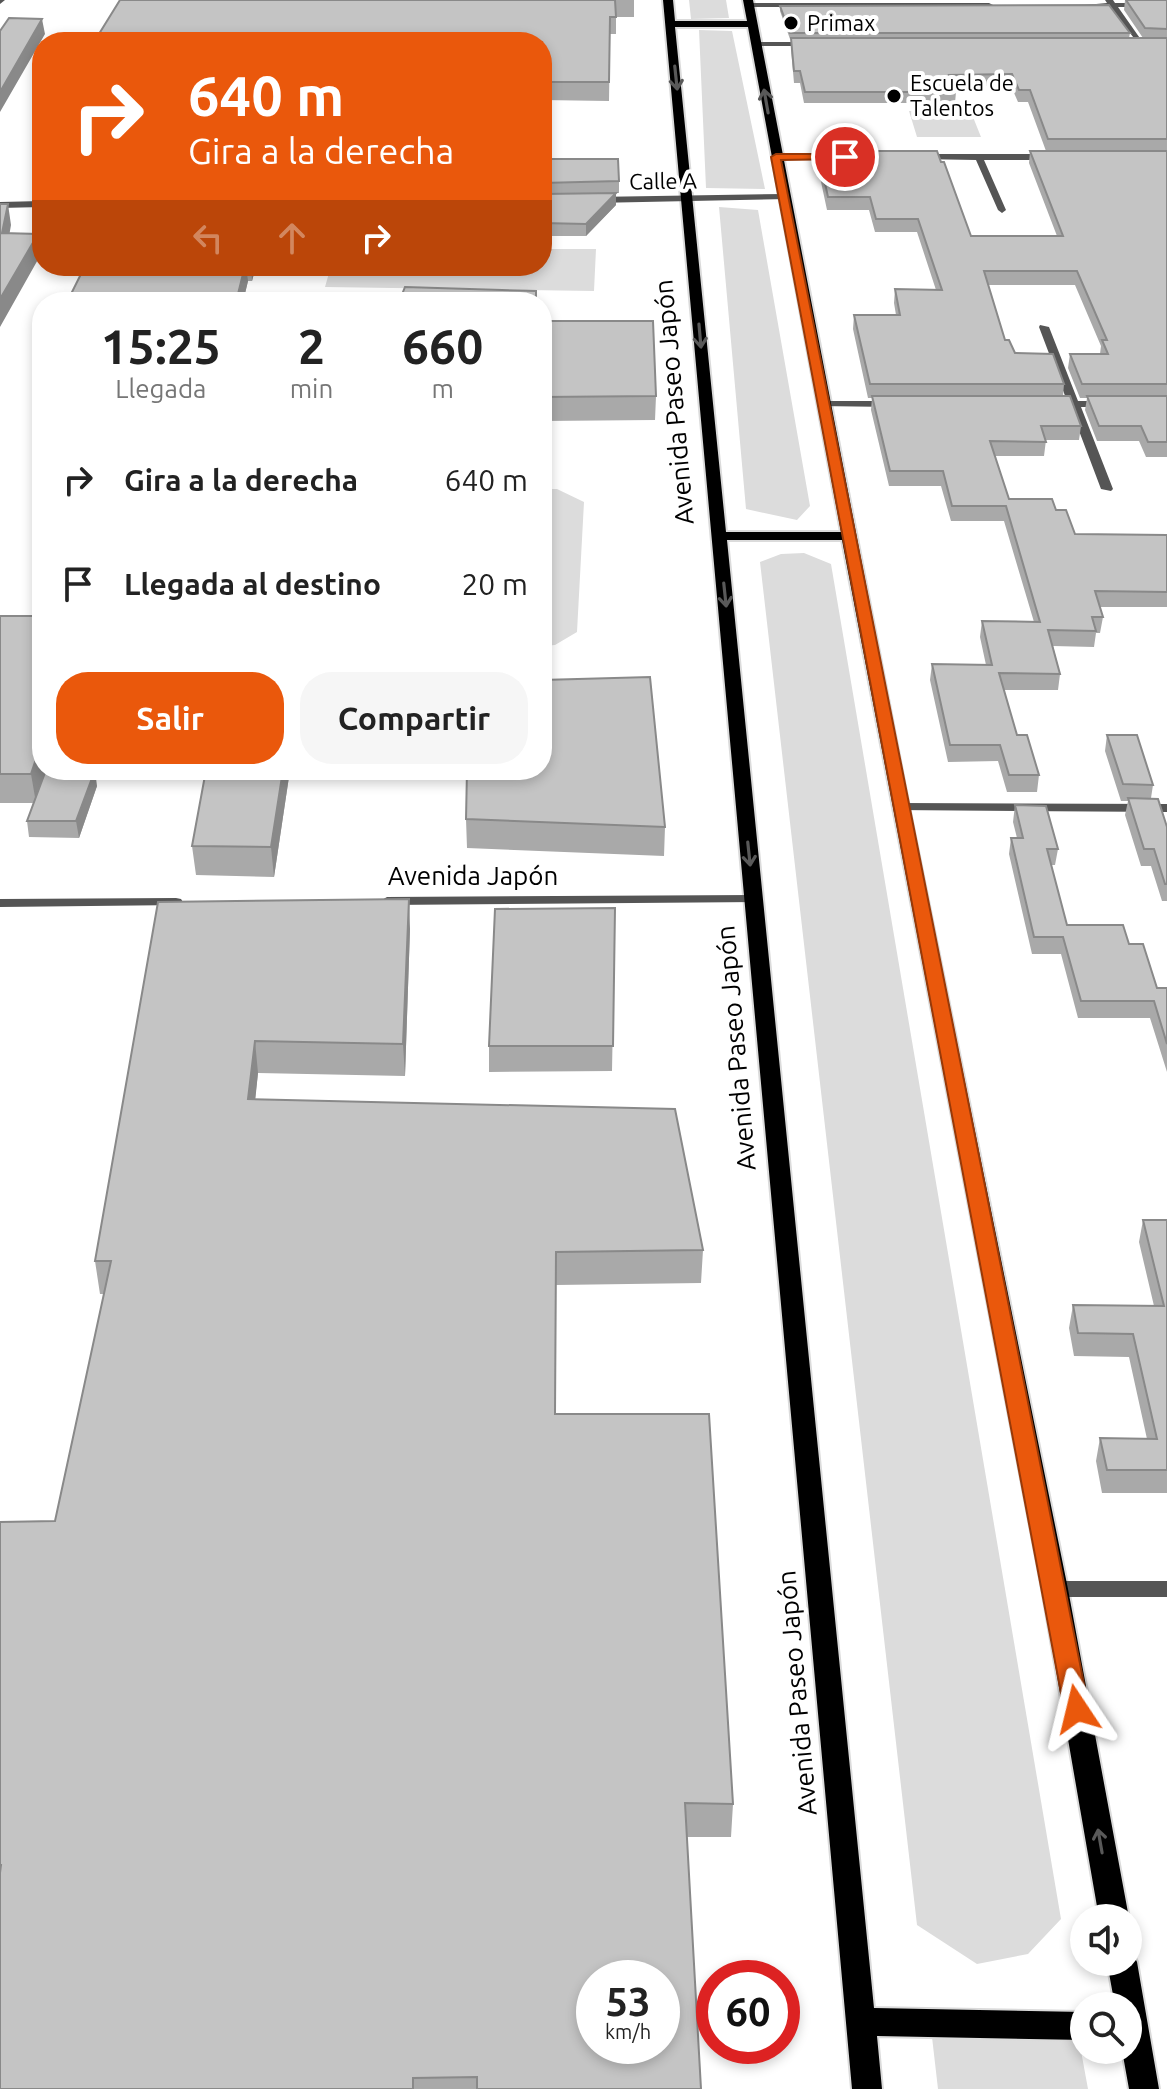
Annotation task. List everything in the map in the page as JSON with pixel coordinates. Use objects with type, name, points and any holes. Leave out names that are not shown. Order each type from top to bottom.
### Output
[{"type":"main road","name":"Avenida Paseo Japón","points":[[668,0],[867,2089]]},
{"type":"main road","points":[[671,24],[750,9],[822,404],[1055,1589],[1111,1904]]},
{"type":"main road","points":[[719,536],[848,536]]},
{"type":"main road","points":[[860,2022],[1070,2026]]},
{"type":"main road","points":[[1139,2064],[1144,2089]]},
{"type":"street","points":[[750,9],[886,2],[1007,5]]},
{"type":"street","points":[[1111,3],[1140,44]]},
{"type":"street","points":[[1082,5],[1167,5]]},
{"type":"street","points":[[756,44],[822,44]]},
{"type":"street","points":[[1124,44],[1153,44]]},
{"type":"street","points":[[776,157],[845,157]]},
{"type":"street","points":[[904,157],[1057,157]]},
{"type":"street","points":[[979,157],[1002,210]]},
{"type":"street","name":"Calle A","points":[[586,200],[784,197]]},
{"type":"street","points":[[0,205],[32,204]]},
{"type":"street","points":[[1044,327],[1107,489]]},
{"type":"street","points":[[822,404],[906,404]]},
{"type":"street","points":[[1043,404],[1120,404]]},
{"type":"street","points":[[900,807],[1167,808]]},
{"type":"street","name":"Avenida Japón","points":[[366,901],[754,899]]},
{"type":"street","points":[[0,903],[195,902]]},
{"type":"street","points":[[1055,1589],[1167,1589]]},
{"type":"shaded area","points":[[689,0],[726,0],[729,18],[691,19]]},
{"type":"shaded area","points":[[699,30],[732,31],[765,189],[706,188]]},
{"type":"shaded area","points":[[909,111],[971,112],[981,137],[917,137]]},
{"type":"shaded area","points":[[719,207],[758,210],[810,506],[797,520],[746,509]]},
{"type":"shaded area","points":[[552,249],[596,249],[594,291],[325,287],[328,276],[552,276]]},
{"type":"shaded area","points":[[552,489],[584,502],[577,632],[552,645]]},
{"type":"shaded area","points":[[804,553],[831,564],[1061,1919],[1028,1954],[977,1964],[917,1925],[760,562],[781,554]]},
{"type":"shaded area","points":[[932,2037],[1070,2040],[1070,2064],[1083,2064],[1088,2089],[938,2089]]},
{"type":"building","points":[[120,0],[615,0],[616,17],[610,17],[609,82],[552,82],[552,32],[100,32]]},
{"type":"building","points":[[1126,0],[1167,0],[1167,29],[1145,28]]},
{"type":"building","points":[[1109,5],[1130,33],[790,33],[780,6]]},
{"type":"building","points":[[9,18],[42,19],[0,92],[0,31]]},
{"type":"building","points":[[791,38],[1167,38],[1167,139],[1048,139],[1030,90],[1019,90],[1012,74],[949,75],[956,92],[805,92],[800,71],[794,71]]},
{"type":"building","points":[[818,151],[937,151],[941,162],[944,162],[971,236],[1063,236],[1030,151],[1167,151],[1167,384],[1082,384],[1070,354],[1108,354],[1102,340],[1107,340],[1077,271],[984,271],[1005,340],[1009,340],[1015,353],[1053,354],[1064,384],[870,384],[854,315],[900,315],[895,289],[942,290],[918,219],[876,219],[870,197],[828,197]]},
{"type":"building","points":[[552,159],[618,159],[619,181],[552,183]]},
{"type":"building","points":[[616,193],[586,224],[552,223],[552,194]]},
{"type":"building","points":[[0,204],[8,204],[2,233],[32,234],[32,244],[0,299]]},
{"type":"building","points":[[80,276],[242,276],[238,292],[72,292]]},
{"type":"building","points":[[405,287],[536,291],[536,292],[403,292]]},
{"type":"building","points":[[552,321],[653,321],[656,396],[552,397]]},
{"type":"building","points":[[872,396],[1070,396],[1081,426],[1041,426],[1046,442],[990,441],[1009,499],[1052,499],[1056,510],[1066,510],[1075,534],[1167,535],[1167,592],[1095,591],[1103,617],[1092,617],[1096,631],[1048,630],[1060,674],[999,673],[1017,735],[1027,735],[1039,775],[1009,775],[1000,745],[950,745],[932,664],[992,665],[982,621],[1040,622],[1006,506],[952,506],[943,471],[890,471]]},
{"type":"building","points":[[1087,396],[1167,396],[1167,442],[1148,442],[1141,426],[1099,426]]},
{"type":"building","points":[[0,616],[32,616],[32,771],[31,774],[0,774]]},
{"type":"building","points":[[650,677],[665,827],[466,819],[467,780],[552,780],[552,680]]},
{"type":"building","points":[[1107,735],[1137,735],[1153,785],[1123,784]]},
{"type":"building","points":[[42,780],[91,780],[76,821],[27,821]]},
{"type":"building","points":[[204,780],[281,780],[271,847],[192,846]]},
{"type":"building","points":[[1128,798],[1158,799],[1167,827],[1167,884],[1154,849],[1144,849]]},
{"type":"building","points":[[1015,805],[1046,806],[1058,849],[1047,849],[1067,925],[1123,925],[1129,944],[1143,944],[1157,988],[1167,988],[1167,1044],[1154,1001],[1081,1001],[1063,937],[1034,937],[1011,838],[1023,838]]},
{"type":"building","points":[[409,899],[403,1044],[255,1041],[248,1099],[675,1109],[703,1250],[556,1252],[555,1414],[709,1414],[733,1804],[685,1803],[696,2000],[696,2064],[700,2064],[701,2089],[477,2089],[477,2077],[413,2078],[413,2089],[0,2089],[0,1522],[55,1521],[111,1261],[95,1261],[158,902]]},
{"type":"building","points":[[615,908],[613,1046],[489,1046],[495,909]]},
{"type":"building","points":[[1143,1220],[1167,1220],[1167,1470],[1107,1470],[1100,1438],[1157,1439],[1133,1334],[1078,1333],[1073,1305],[1164,1306]]},
{"type":"place","name":"Primax","points":[[791,23]]},
{"type":"place","name":"Escuela de Talentos","points":[[894,96]]},
{"type":"route","points":[[845,157],[776,157],[1077,1709]]}]
